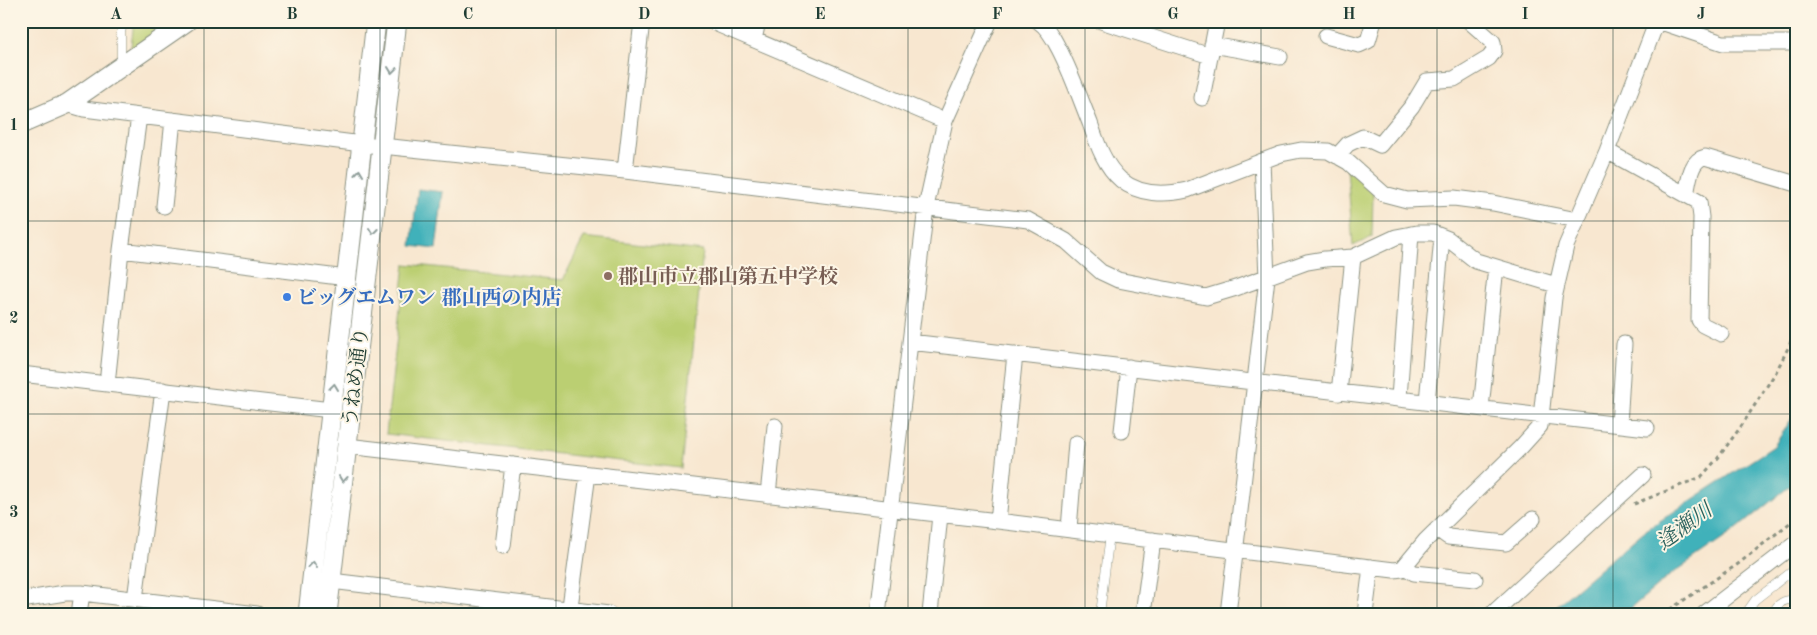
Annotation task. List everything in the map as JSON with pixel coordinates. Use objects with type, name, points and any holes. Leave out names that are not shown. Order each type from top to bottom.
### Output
[{"type":"street","name":"うねめ通り","points":[[308,614],[376,21]]},
{"type":"street","name":"うねめ通り","points":[[327,614],[398,21]]},
{"type":"street","points":[[625,172],[642,21]]},
{"type":"street","points":[[710,21],[945,121]]},
{"type":"street","points":[[754,40],[758,21]]},
{"type":"street","points":[[878,614],[926,207],[945,121],[990,21]]},
{"type":"street","points":[[1038,21],[1042,23],[1054,40],[1065,60],[1100,148],[1110,168],[1122,181],[1144,191],[1171,194],[1187,190],[1281,154],[1301,150],[1328,151],[1348,162],[1384,194],[1407,200],[1454,198],[1493,203],[1577,220]]},
{"type":"street","points":[[1101,21],[1211,51],[1280,58]]},
{"type":"street","points":[[1202,98],[1217,21]]},
{"type":"street","points":[[1326,36],[1359,45],[1368,41],[1374,21]]},
{"type":"street","points":[[1337,156],[1348,144],[1363,137],[1380,145],[1412,106],[1427,81],[1454,79],[1489,58],[1494,51],[1493,42],[1469,21]]},
{"type":"street","points":[[347,446],[1069,529],[1394,570],[1405,567],[1417,549],[1538,430],[1542,416],[1556,286],[1566,246],[1607,151],[1658,21],[1722,43],[1796,43]]},
{"type":"street","points":[[21,124],[67,104],[184,22]]},
{"type":"street","points":[[67,104],[84,110],[383,147],[625,172],[1028,220],[1066,241],[1101,272],[1118,280],[1206,297],[1266,278],[1307,262],[1353,257],[1389,240],[1411,234],[1433,234],[1448,239],[1476,262],[1556,286]]},
{"type":"street","points":[[107,384],[138,116]]},
{"type":"street","points":[[164,206],[173,120]]},
{"type":"street","points":[[1607,151],[1699,202],[1701,217],[1700,320],[1703,325],[1721,334]]},
{"type":"street","points":[[1686,195],[1694,164],[1698,159],[1706,157],[1796,184]]},
{"type":"street","points":[[1228,614],[1256,382],[1266,278],[1262,161]]},
{"type":"street","points":[[1399,398],[1411,234]]},
{"type":"street","points":[[1427,402],[1442,237]]},
{"type":"street","points":[[121,250],[347,278]]},
{"type":"street","points":[[1339,393],[1353,257]]},
{"type":"street","points":[[1481,408],[1496,267]]},
{"type":"street","points":[[910,342],[1647,428]]},
{"type":"street","points":[[1619,424],[1624,344]]},
{"type":"street","points":[[998,521],[1015,354]]},
{"type":"street","points":[[1122,431],[1128,367]]},
{"type":"street","points":[[21,374],[331,410]]},
{"type":"street","points":[[135,599],[163,390]]},
{"type":"street","points":[[768,495],[775,426]]},
{"type":"street","points":[[1069,529],[1076,443]]},
{"type":"street","points":[[503,546],[513,466]]},
{"type":"street","points":[[569,611],[588,474]]},
{"type":"street","points":[[1492,614],[1643,475]]},
{"type":"street","points":[[930,614],[940,514]]},
{"type":"street","points":[[1437,529],[1448,537],[1506,543],[1533,518]]},
{"type":"street","points":[[1144,614],[1153,540]]},
{"type":"street","points":[[1704,614],[1796,543]]},
{"type":"street","points":[[1365,614],[1371,567]]},
{"type":"street","points":[[1405,567],[1414,573],[1475,579]]},
{"type":"street","points":[[331,581],[569,611],[610,614]]},
{"type":"street","points":[[21,600],[65,593],[82,593],[217,611],[257,614]]},
{"type":"street","points":[[79,614],[82,593]]},
{"type":"lane","points":[[120,68],[121,32],[124,21]]},
{"type":"lane","points":[[1100,614],[1110,534]]},
{"type":"lane","points":[[1745,614],[1755,600],[1796,568]]},
{"type":"lane","points":[[1773,614],[1774,609],[1781,602],[1796,600]]},
{"type":"path","points":[[1661,492],[1701,476],[1718,458],[1776,372],[1790,344],[1796,323]]},
{"type":"path","points":[[1662,614],[1738,564],[1796,518]]},
{"type":"green space","points":[[134,21],[172,21],[133,50],[131,46]]},
{"type":"green space","points":[[1347,168],[1373,192],[1372,237],[1353,246]]},
{"type":"green space","points":[[584,237],[703,251],[681,468],[386,434],[405,264],[563,280]]},
{"type":"water","points":[[418,189],[443,192],[436,249],[411,246]]},
{"type":"water","name":"逢瀬川","points":[[1796,412],[1796,481],[1733,532],[1669,576],[1624,614],[1547,614],[1643,532],[1774,446]]},
{"type":"place","name":"郡山市立郡山第五中学校","points":[[608,276]]},
{"type":"place","name":"ビッグエムワン 郡山西の内店","points":[[287,297]]}]
